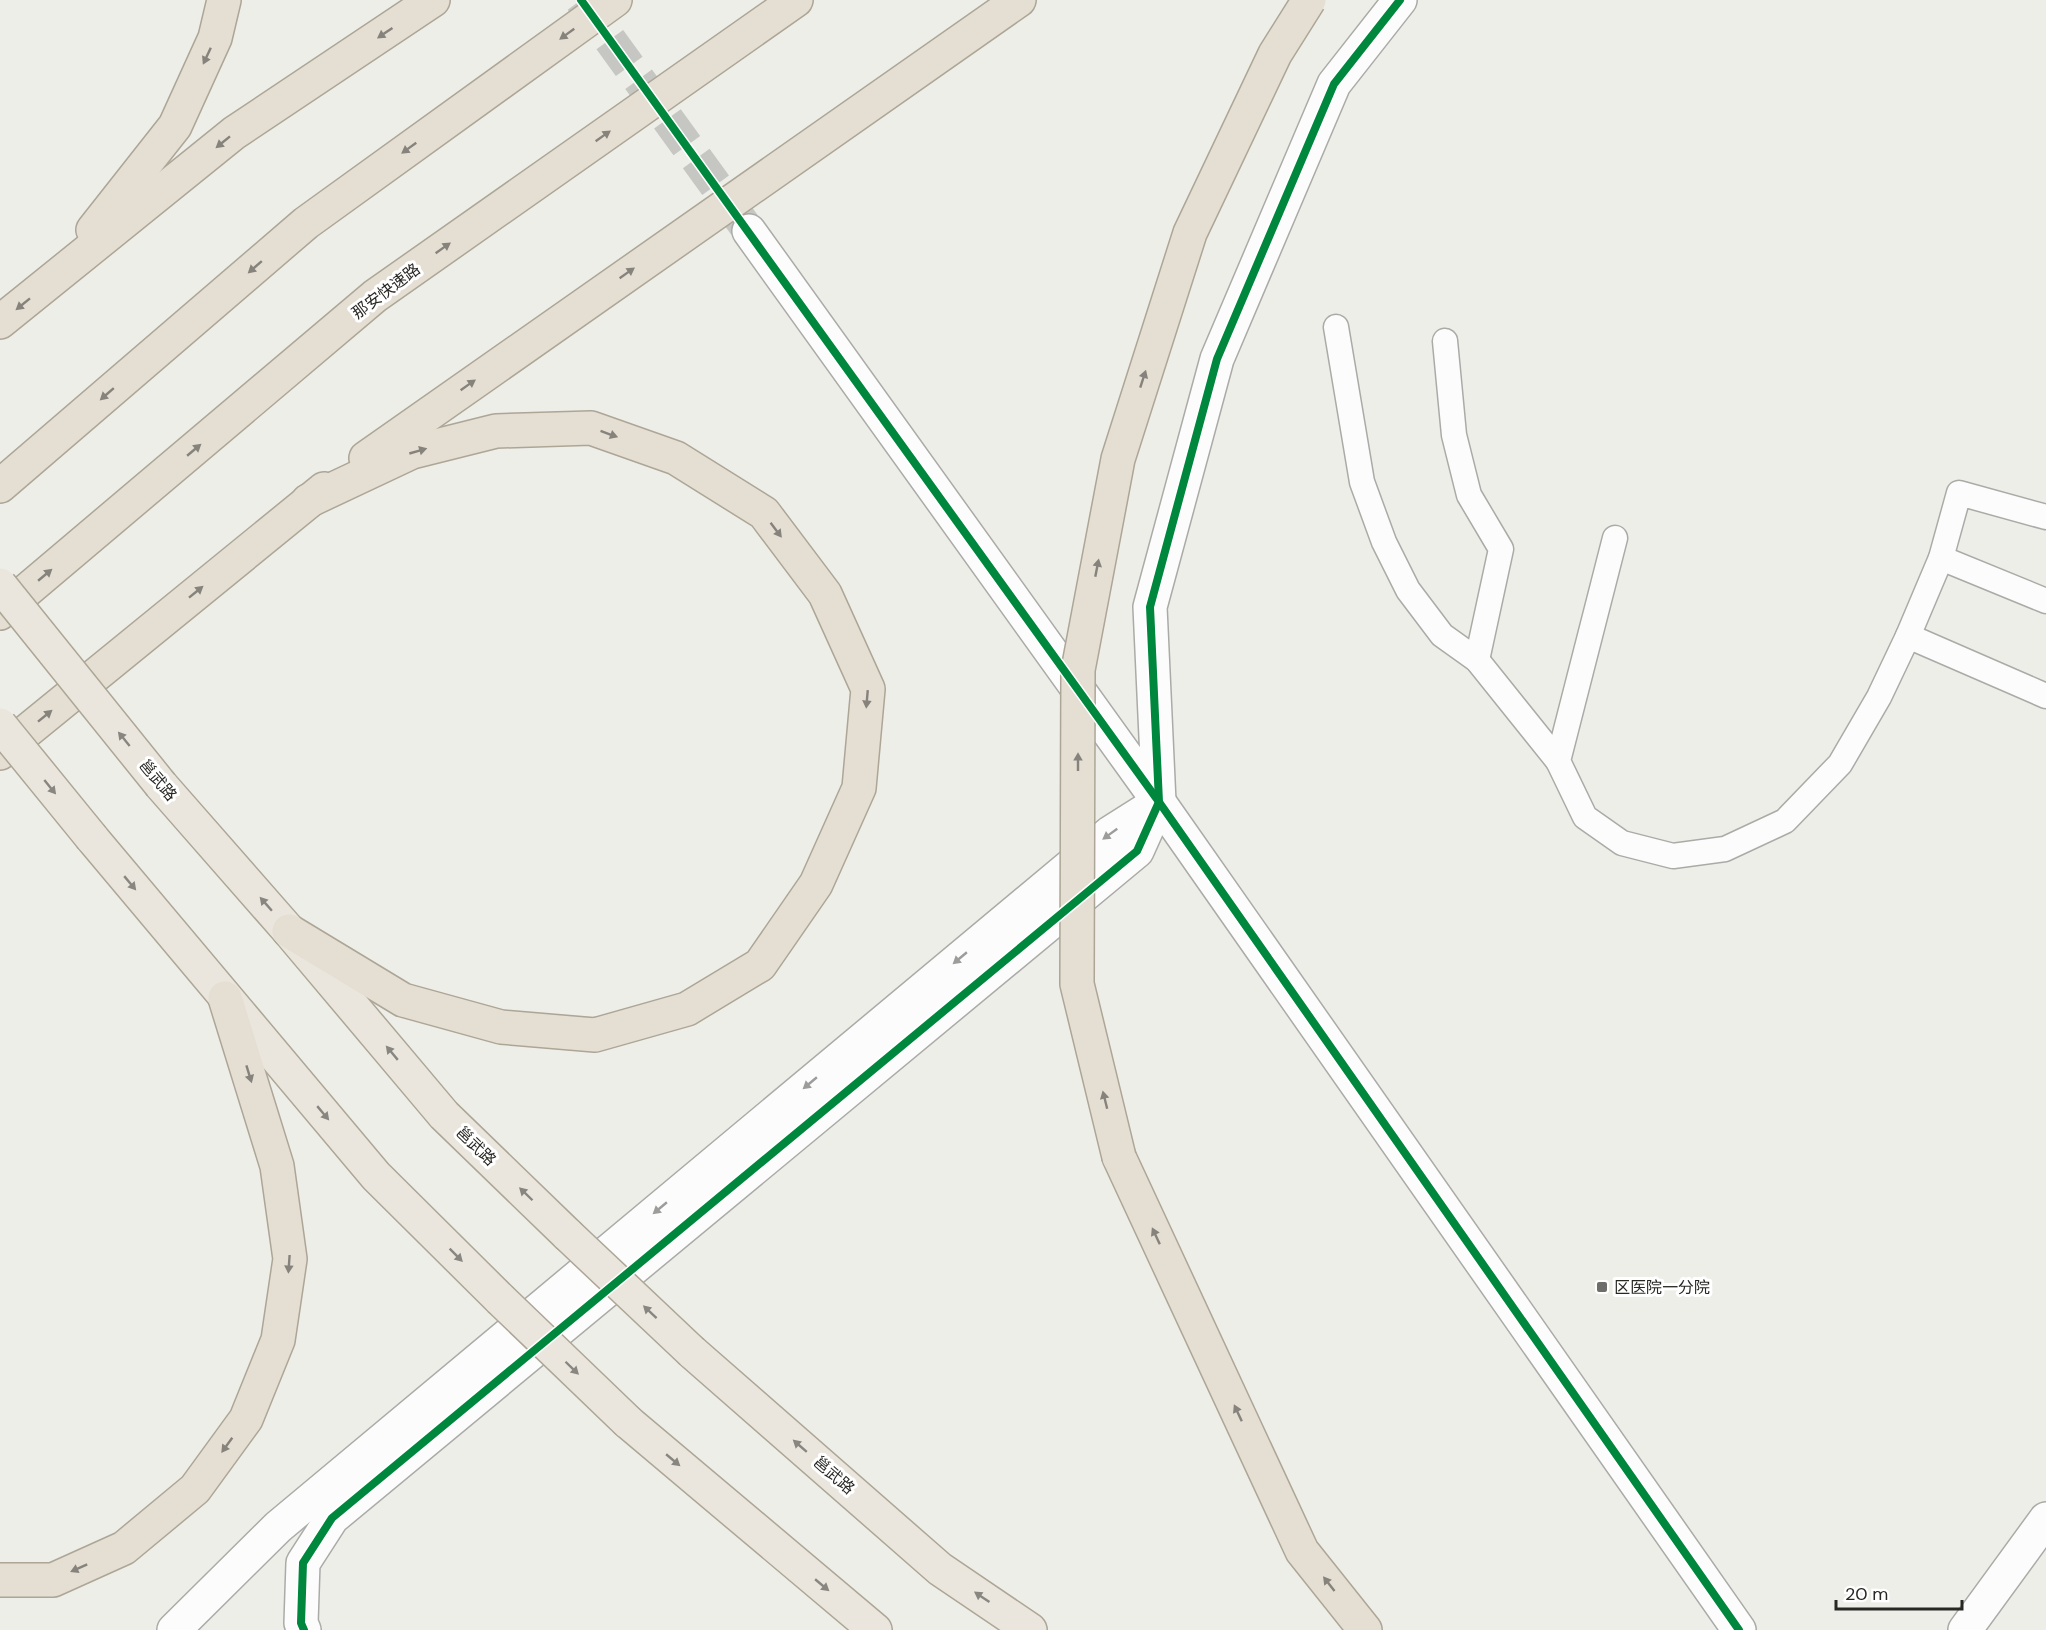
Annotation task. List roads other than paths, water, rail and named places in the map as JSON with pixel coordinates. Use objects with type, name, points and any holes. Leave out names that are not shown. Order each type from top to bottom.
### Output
[{"type":"highway","points":[[57,276],[175,126],[215,38],[224,0]]},
{"type":"highway","points":[[0,322],[234,133],[433,0]]},
{"type":"highway","points":[[0,486],[306,223],[615,0]]},
{"type":"highway","name":"那安快速路","points":[[0,613],[375,296],[796,0]]},
{"type":"highway","points":[[0,753],[308,501],[445,401],[1018,0]]},
{"type":"highway","points":[[1309,0],[1275,54],[1190,233],[1118,459],[1078,670],[1077,984],[1119,1157],[1302,1551],[1365,1630]]},
{"type":"highway","points":[[289,931],[403,1000],[501,1027],[596,1035],[687,1009],[760,965],[816,884],[859,788],[868,689],[825,594],[764,513],[676,458],[591,428],[496,431],[412,452],[308,501]]},
{"type":"highway","points":[[0,1580],[53,1580],[124,1548],[195,1488],[246,1419],[279,1340],[290,1259],[277,1166],[225,998]]},
{"type":"main road","name":"邕武路","points":[[0,585],[161,785],[289,931],[444,1115],[692,1352],[940,1569],[1030,1630]]},
{"type":"main road","points":[[0,725],[225,998],[376,1176],[628,1422],[875,1630]]},
{"type":"street","points":[[304,1630],[302,1623],[303,1563],[332,1518],[1137,851],[1159,802],[1150,607],[1217,359],[1334,84],[1400,0]]},
{"type":"street","points":[[749,231],[1159,802],[1739,1630]]},
{"type":"street","points":[[174,1630],[278,1527],[1101,841],[1159,802]]},
{"type":"street","points":[[1965,1630],[2046,1519]]},
{"type":"lane","points":[[1335,327],[1362,482],[1384,542],[1408,590],[1442,635],[1477,660],[1558,761],[1585,817],[1622,843],[1673,856],[1725,849],[1785,821],[1840,764],[1879,698],[1941,558],[1959,493],[2046,517]]},
{"type":"lane","points":[[1445,341],[1454,435],[1469,495],[1501,549],[1477,660]]},
{"type":"lane","points":[[1558,761],[1615,538]]},
{"type":"lane","points":[[1941,558],[2046,601]]},
{"type":"lane","points":[[1908,636],[2046,696]]},
{"type":"tunnel","points":[[581,0],[746,227]]},
{"type":"place","name":"区医院一分院","points":[[1602,1287]]}]
